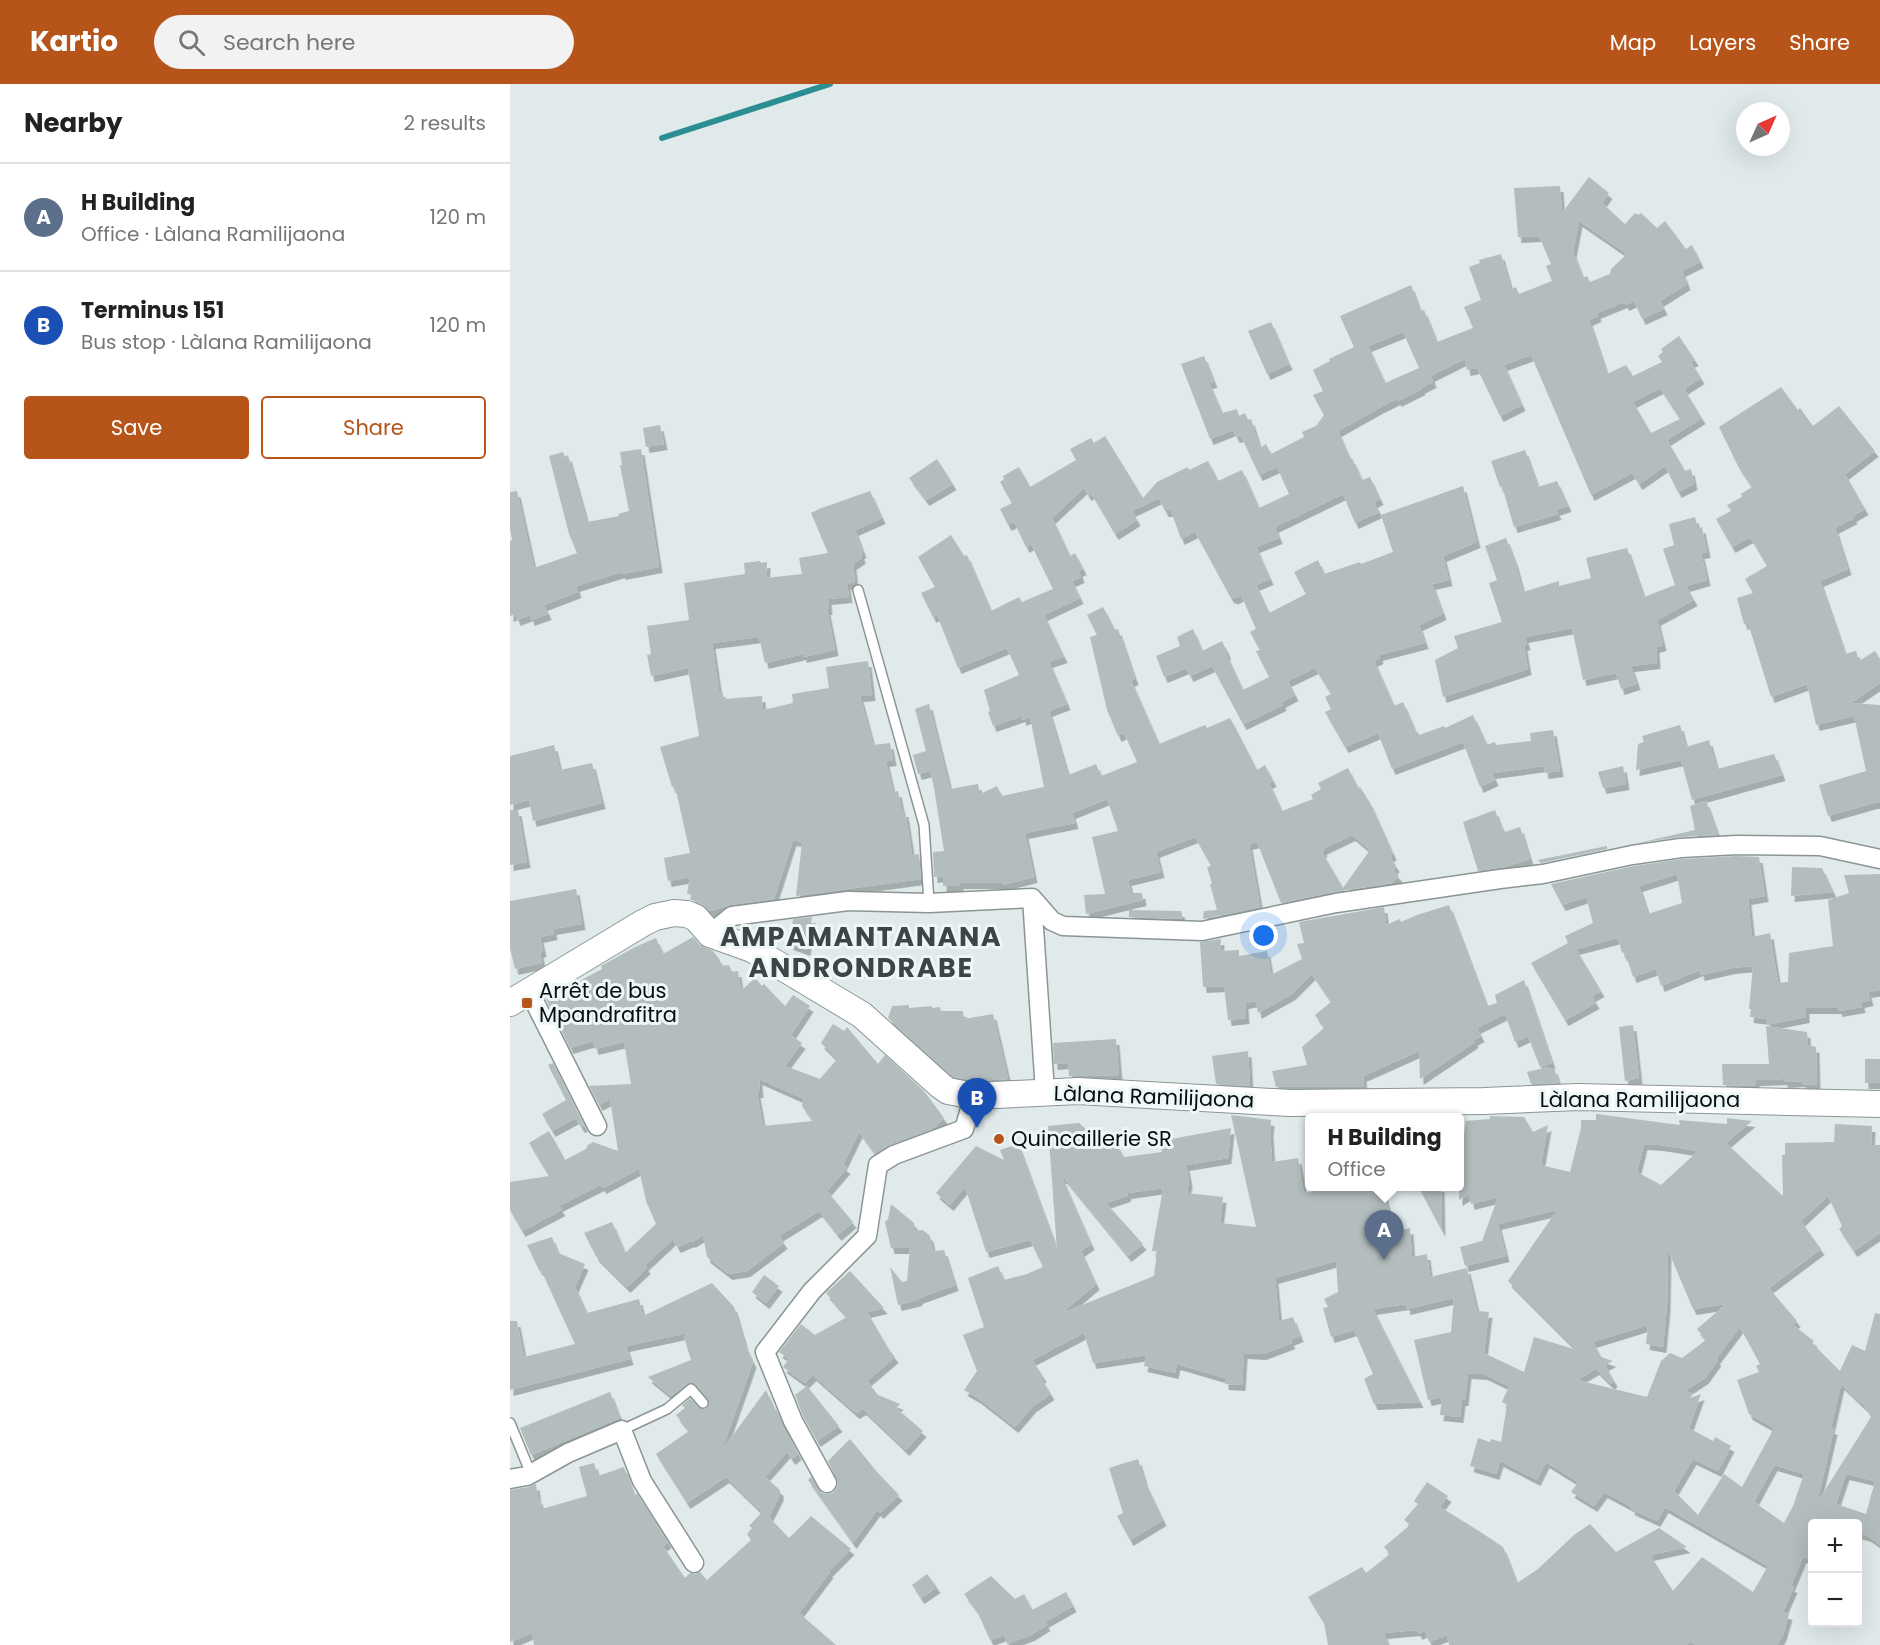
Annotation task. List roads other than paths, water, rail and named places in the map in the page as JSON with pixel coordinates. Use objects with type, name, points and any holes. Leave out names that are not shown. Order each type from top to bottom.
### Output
[{"type":"street","points":[[1032,898],[1052,921],[1063,926],[1202,931],[1336,903],[1543,874],[1632,855],[1681,848],[1737,845],[1820,846],[1880,859]]},
{"type":"street","points":[[710,934],[732,916],[848,901],[929,903],[1032,898]]},
{"type":"street","points":[[1032,898],[1045,1092]]},
{"type":"street","name":"Làlana Ramilijaona","points":[[520,997],[655,917],[674,913],[687,914],[696,918],[710,934],[752,949],[862,1015],[941,1086],[974,1096],[1078,1091],[1290,1103],[1484,1101],[1578,1097],[1880,1104]]},
{"type":"street","points":[[520,997],[597,1126]]},
{"type":"street","points":[[827,1483],[793,1421],[765,1352],[812,1291],[867,1236],[878,1165],[894,1155],[964,1129],[974,1096]]},
{"type":"street","points":[[510,1479],[531,1474],[568,1453],[622,1430],[642,1481],[694,1563]]},
{"type":"lane","points":[[858,590],[924,825],[929,903]]},
{"type":"lane","points":[[622,1430],[667,1409],[691,1389],[703,1403]]},
{"type":"lane","points":[[510,1423],[531,1474]]},
{"type":"waterway","points":[[662,138],[830,84]]},
{"type":"place","name":"Arrêt de bus Mpandrafitra","points":[[527,1003]]},
{"type":"place","name":"Terminus 151","points":[[977,1128]]},
{"type":"place","name":"Quincaillerie SR","points":[[999,1139]]},
{"type":"place","name":"H Building","points":[[1384,1260]]},
{"type":"district","name":"AMPAMANTANANA ANDRONDRABE","points":[[861,952]]}]
